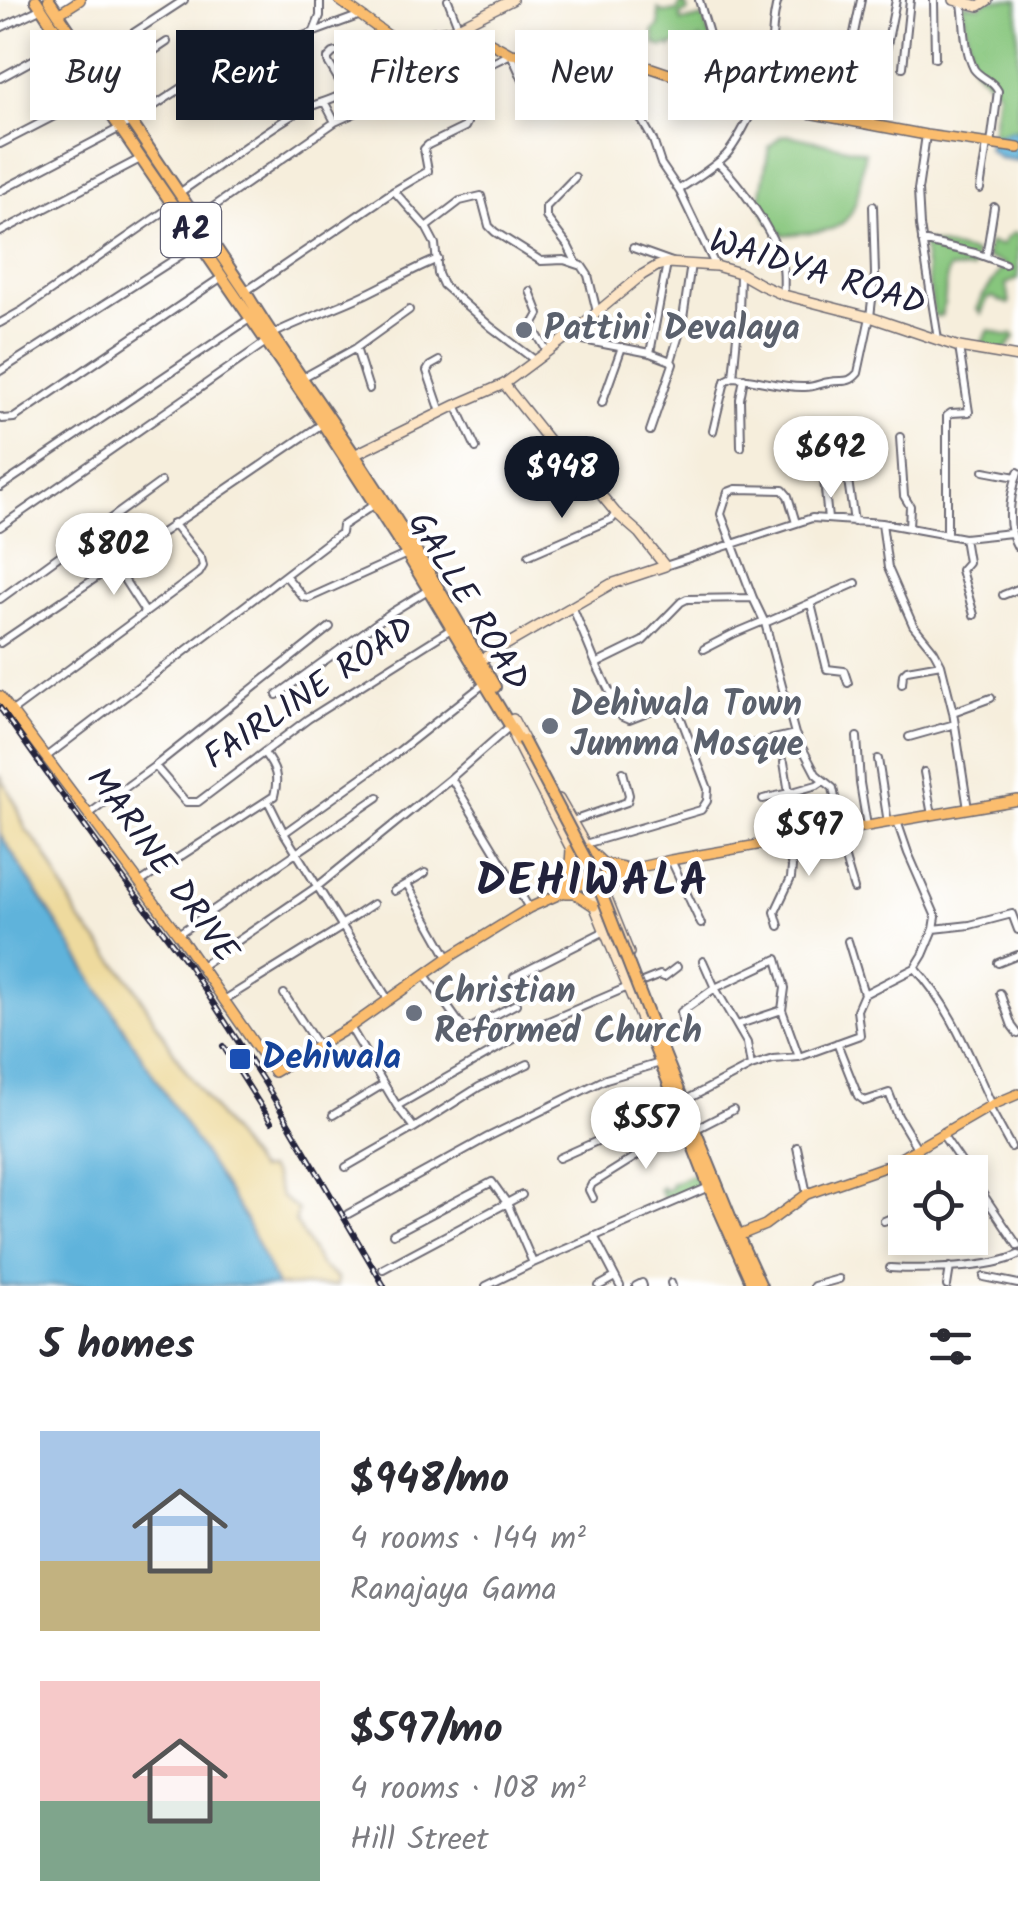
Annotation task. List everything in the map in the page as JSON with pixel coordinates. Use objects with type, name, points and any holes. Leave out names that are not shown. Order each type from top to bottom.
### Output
[{"type":"highway","name":"GALLE ROAD","points":[[42,3],[58,14],[68,30]]},
{"type":"highway","name":"GALLE ROAD","points":[[42,3],[57,30]]},
{"type":"highway","name":"GALLE ROAD","points":[[122,120],[200,244],[244,291],[323,424],[350,457],[374,504],[521,741],[594,875],[660,1056],[753,1286]]},
{"type":"highway","name":"GALLE ROAD","points":[[125,125],[142,158],[195,220],[250,318],[302,378],[480,660],[509,721]]},
{"type":"highway","name":"GALLE ROAD","points":[[660,1056],[684,1101],[709,1188],[762,1286]]},
{"type":"main road","points":[[58,14],[80,0]]},
{"type":"main road","points":[[339,0],[379,30]]},
{"type":"main road","points":[[445,30],[455,28],[511,54],[613,55],[668,73]]},
{"type":"main road","points":[[846,120],[1018,148]]},
{"type":"main road","name":"MARINE DRIVE","points":[[0,696],[178,934],[274,1072],[318,1046]]},
{"type":"main road","points":[[318,1046],[529,908],[600,876],[671,860],[1018,800]]},
{"type":"main road","points":[[586,846],[603,863],[629,868]]},
{"type":"main road","points":[[558,894],[570,872],[571,849]]},
{"type":"main road","points":[[606,892],[629,868]]},
{"type":"main road","points":[[558,894],[574,893],[594,906]]},
{"type":"main road","points":[[734,1238],[765,1225],[807,1194],[887,1166],[1018,1094]]},
{"type":"street","points":[[138,30],[184,0]]},
{"type":"street","points":[[314,32],[320,0]]},
{"type":"street","points":[[448,0],[455,28],[512,0]]},
{"type":"street","points":[[699,0],[708,30]]},
{"type":"street","points":[[772,30],[778,0]]},
{"type":"street","points":[[855,30],[861,0]]},
{"type":"street","points":[[872,125],[896,0]]},
{"type":"street","points":[[903,67],[910,0]]},
{"type":"street","points":[[934,0],[934,58]]},
{"type":"street","points":[[980,188],[998,91],[973,66],[958,2],[979,6],[988,0]]},
{"type":"street","points":[[0,28],[42,3]]},
{"type":"street","points":[[314,32],[358,16]]},
{"type":"street","points":[[156,50],[168,42]]},
{"type":"street","points":[[195,220],[335,122],[511,54],[515,63]]},
{"type":"street","points":[[0,78],[30,62]]},
{"type":"street","points":[[0,191],[125,125],[176,92]]},
{"type":"street","points":[[0,324],[294,113],[334,98]]},
{"type":"street","points":[[324,103],[335,122]]},
{"type":"street","points":[[0,144],[44,120]]},
{"type":"street","points":[[244,291],[428,171],[424,153],[428,145],[465,127],[465,120]]},
{"type":"street","points":[[642,120],[716,266]]},
{"type":"street","points":[[680,192],[730,151],[746,120]]},
{"type":"street","points":[[926,136],[918,190],[938,339]]},
{"type":"street","points":[[0,232],[142,158]]},
{"type":"street","points":[[718,162],[768,233],[782,264],[784,294]]},
{"type":"street","points":[[575,177],[546,207],[546,217],[588,275],[597,312]]},
{"type":"street","points":[[394,191],[436,244],[438,274],[443,284],[490,327],[536,361]]},
{"type":"street","points":[[426,227],[460,201],[481,196],[494,232],[541,260],[576,262]]},
{"type":"street","points":[[714,431],[725,380],[733,377],[803,388],[854,379],[876,274],[873,206]]},
{"type":"street","points":[[986,257],[994,207]]},
{"type":"street","points":[[922,241],[1006,264]]},
{"type":"street","points":[[0,372],[200,244]]},
{"type":"street","points":[[632,248],[670,263],[650,353]]},
{"type":"street","points":[[0,527],[269,338],[304,318],[364,295],[438,259]]},
{"type":"street","name":"WAIDYA ROAD","points":[[350,457],[504,384],[642,275],[670,263],[716,266],[784,294],[959,347],[1018,357]]},
{"type":"street","points":[[650,431],[673,364],[691,264]]},
{"type":"street","points":[[733,377],[740,273]]},
{"type":"street","points":[[4,418],[14,418],[226,274]]},
{"type":"street","points":[[530,292],[539,314],[532,326],[548,352]]},
{"type":"street","points":[[302,378],[356,348],[410,310]]},
{"type":"street","points":[[0,473],[3,485],[250,318]]},
{"type":"street","points":[[567,337],[650,353],[671,361]]},
{"type":"street","points":[[602,404],[622,347]]},
{"type":"street","points":[[947,535],[947,416],[968,412],[959,347]]},
{"type":"street","points":[[356,348],[369,388]]},
{"type":"street","points":[[439,361],[427,371],[441,412]]},
{"type":"street","points":[[740,448],[744,378]]},
{"type":"street","points":[[504,384],[562,456],[587,478],[616,514],[639,532],[665,566]]},
{"type":"street","points":[[456,405],[476,448]]},
{"type":"street","points":[[0,642],[323,424]]},
{"type":"street","points":[[900,437],[904,496],[910,506],[908,528]]},
{"type":"street","points":[[822,460],[828,519]]},
{"type":"street","points":[[845,460],[854,522]]},
{"type":"street","points":[[984,471],[1017,475],[1010,508],[1011,532],[1018,548]]},
{"type":"street","points":[[0,598],[161,482]]},
{"type":"street","points":[[796,523],[783,490],[728,492],[721,514],[765,622],[795,734],[816,774],[833,788],[854,889]]},
{"type":"street","points":[[46,757],[374,504]]},
{"type":"street","points":[[529,555],[616,514]]},
{"type":"street","points":[[480,660],[611,584],[812,518],[882,523],[964,538],[1011,532]]},
{"type":"street","points":[[10,712],[199,573],[203,566],[201,558],[173,523]]},
{"type":"street","points":[[882,523],[888,568],[913,624],[940,664],[954,712],[968,808]]},
{"type":"street","points":[[964,538],[968,562],[961,570],[974,615]]},
{"type":"street","points":[[79,541],[102,572]]},
{"type":"street","points":[[285,575],[303,597],[310,598],[407,554]]},
{"type":"street","points":[[114,564],[145,612]]},
{"type":"street","points":[[704,649],[856,583]]},
{"type":"street","points":[[277,696],[428,590]]},
{"type":"street","points":[[1003,595],[1018,590]]},
{"type":"street","points":[[596,664],[643,641],[680,602],[753,598]]},
{"type":"street","points":[[811,604],[827,670],[844,671],[848,682]]},
{"type":"street","points":[[572,606],[622,717],[629,720],[676,705],[708,789],[707,802],[701,810],[586,846]]},
{"type":"street","points":[[89,814],[156,766],[330,627]]},
{"type":"street","name":"FAIRLINE ROAD","points":[[156,766],[186,802],[198,802],[308,719],[451,628]]},
{"type":"street","points":[[902,684],[904,671],[940,664]]},
{"type":"street","points":[[284,833],[399,751],[485,683]]},
{"type":"street","points":[[954,712],[991,698]]},
{"type":"street","points":[[200,966],[318,886],[450,778],[509,721]]},
{"type":"street","points":[[509,721],[571,818],[600,876],[660,1037],[660,1056]]},
{"type":"street","points":[[509,721],[571,849],[660,1056]]},
{"type":"street","points":[[909,737],[955,724]]},
{"type":"street","points":[[740,747],[795,734]]},
{"type":"street","points":[[857,738],[867,826]]},
{"type":"street","points":[[264,753],[276,769],[278,780],[274,796],[268,801],[284,833],[389,1002]]},
{"type":"street","points":[[684,1101],[751,1066],[800,1058],[860,1035],[856,1010],[864,994],[915,968],[923,956],[936,917],[893,822],[878,759]]},
{"type":"street","points":[[784,762],[790,792]]},
{"type":"street","points":[[557,822],[627,802],[630,795],[624,772]]},
{"type":"street","points":[[924,772],[932,816]]},
{"type":"street","points":[[450,778],[529,908]]},
{"type":"street","points":[[762,799],[824,781]]},
{"type":"street","points":[[178,934],[378,797]]},
{"type":"street","name":"FAIRLINE ROAD","points":[[140,883],[268,801]]},
{"type":"street","points":[[779,926],[774,912],[791,878],[792,867],[785,840]]},
{"type":"street","points":[[671,860],[701,924]]},
{"type":"street","points":[[394,891],[425,873]]},
{"type":"street","points":[[407,884],[448,958]]},
{"type":"street","points":[[224,1000],[373,904]]},
{"type":"street","points":[[934,929],[1012,914],[1018,930]]},
{"type":"street","points":[[514,978],[603,926],[607,916],[616,916]]},
{"type":"street","points":[[848,941],[864,994]]},
{"type":"street","points":[[998,963],[1018,955]]},
{"type":"street","points":[[660,1037],[683,1027],[681,1012],[715,988],[777,959],[785,988],[782,1010],[800,1058]]},
{"type":"street","points":[[703,961],[747,1043],[751,1066]]},
{"type":"street","points":[[640,984],[678,968]]},
{"type":"street","points":[[915,968],[927,980],[958,1032],[1011,1147]]},
{"type":"street","points":[[425,975],[464,1031],[516,1004]]},
{"type":"street","points":[[397,1106],[537,1026],[628,988]]},
{"type":"street","points":[[1000,993],[1018,1034]]},
{"type":"street","points":[[284,994],[318,1046]]},
{"type":"street","points":[[736,1025],[782,1010]]},
{"type":"street","points":[[350,1027],[414,1128]]},
{"type":"street","points":[[838,1043],[858,1096],[865,1101],[889,1093],[917,1148]]},
{"type":"street","points":[[348,1214],[488,1138],[660,1056]]},
{"type":"street","points":[[346,1167],[479,1087],[528,1064]]},
{"type":"street","points":[[333,1115],[384,1084]]},
{"type":"street","points":[[559,1158],[624,1129],[639,1138],[690,1127],[733,1110]]},
{"type":"street","points":[[942,1134],[956,1155]]},
{"type":"street","points":[[593,1198],[589,1190],[592,1184],[640,1154],[639,1138]]},
{"type":"street","points":[[796,1147],[807,1194]]},
{"type":"street","points":[[393,1234],[492,1182],[507,1204],[533,1263]]},
{"type":"street","points":[[486,1286],[709,1188]]},
{"type":"street","points":[[382,1269],[522,1195]]},
{"type":"street","points":[[988,1202],[1018,1246]]},
{"type":"street","points":[[884,1221],[888,1219]]},
{"type":"street","points":[[594,1236],[620,1286]]},
{"type":"street","points":[[890,1268],[910,1270],[1004,1262],[1018,1256]]},
{"type":"street","points":[[947,1286],[950,1267]]},
{"type":"street","points":[[599,1286],[615,1277]]},
{"type":"street","points":[[984,1277],[1018,1284]]},
{"type":"street","points":[[814,1286],[839,1278]]},
{"type":"green space","points":[[988,0],[1018,0],[1018,148],[991,144],[998,91],[973,67],[962,3],[979,6]]},
{"type":"green space","points":[[681,3],[685,4],[688,12],[680,15],[682,22],[703,17],[707,30],[668,30],[668,46],[655,44],[653,31],[659,26],[658,9],[677,11]]},
{"type":"green space","points":[[788,135],[865,152],[854,207],[841,224],[831,229],[783,235],[767,219],[760,199],[769,147]]},
{"type":"green space","points":[[1013,233],[1018,233],[1018,279],[1006,284],[1010,302],[987,299],[981,314],[977,309],[982,297],[1005,264],[986,257],[989,243],[1003,245]]},
{"type":"green space","points":[[922,241],[975,253],[973,269],[949,269],[941,316],[934,316]]},
{"type":"green space","points":[[989,330],[1015,337],[1002,354],[978,349]]},
{"type":"green space","points":[[694,1174],[700,1188],[665,1202],[659,1189],[671,1188],[670,1184]]},
{"type":"sand","points":[[0,775],[25,828],[45,853],[79,919],[131,981],[181,1064],[258,1170],[268,1169],[280,1196],[298,1210],[295,1221],[320,1265],[337,1278],[337,1286],[277,1286],[245,1219],[0,834]]},
{"type":"water","points":[[1012,130],[1018,133],[1018,161],[999,158],[988,149],[991,135]]},
{"type":"water","points":[[0,834],[245,1219],[277,1286],[0,1286]]},
{"type":"railway","points":[[0,708],[190,967],[266,1085],[384,1286]]},
{"type":"railway","points":[[223,1046],[271,1122]]},
{"type":"place","name":"Pattini Devalaya","points":[[524,330]]},
{"type":"place","name":"Dehiwala Town Jumma Mosque","points":[[550,726]]},
{"type":"place","name":"Christian Reformed Church","points":[[414,1013]]},
{"type":"place","name":"Dehiwala","points":[[240,1059]]},
{"type":"district","name":"DEHIWALA","points":[[593,883]]}]
